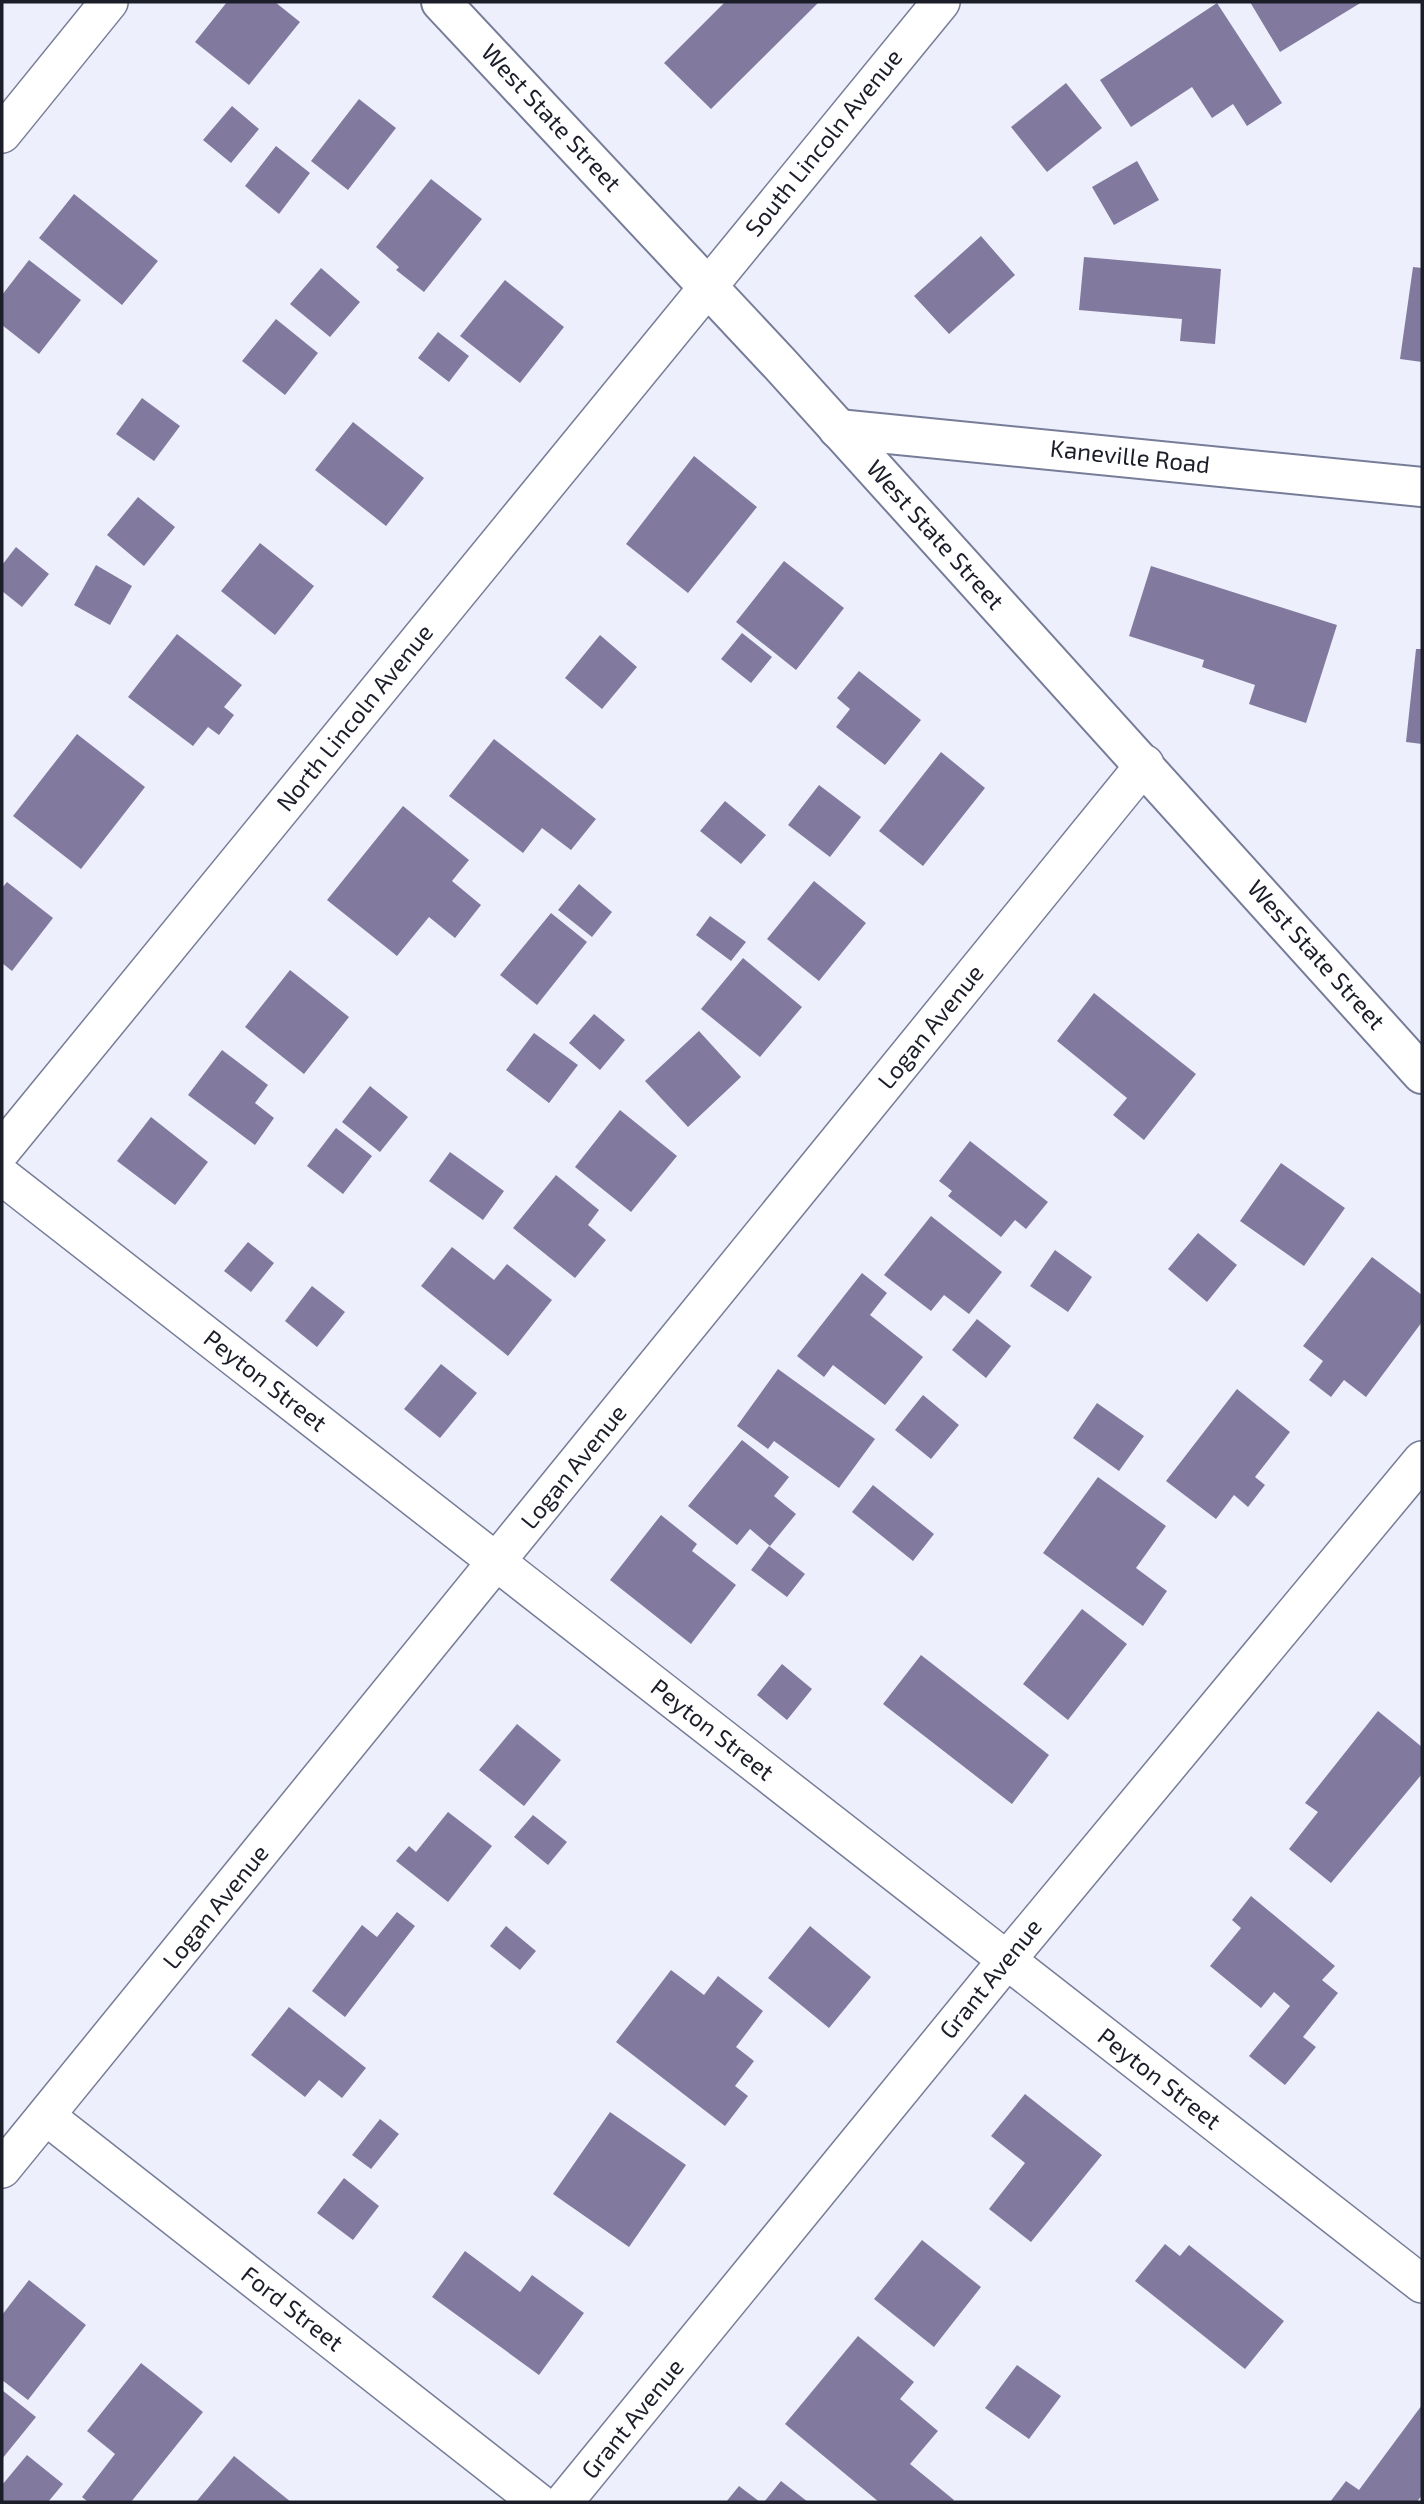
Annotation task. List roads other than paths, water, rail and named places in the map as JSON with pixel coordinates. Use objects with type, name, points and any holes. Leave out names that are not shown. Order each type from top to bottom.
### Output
[{"type":"main road","name":"West State Street","points":[[441,2],[708,285],[1145,764],[1422,1074]]},
{"type":"main road","name":"Kaneville Road","points":[[838,429],[1422,487]]},
{"type":"street","points":[[2,134],[109,2]]},
{"type":"street","name":"South Lincoln Avenue","points":[[708,285],[941,2]]},
{"type":"street","name":"North Lincoln Avenue","points":[[2,1150],[708,285]]},
{"type":"street","name":"Logan Avenue","points":[[2,2169],[1145,764]]},
{"type":"street","name":"Peyton Street","points":[[2,1176],[1422,2284]]},
{"type":"street","name":"Grant Avenue","points":[[564,2502],[1006,1961],[1422,1460]]},
{"type":"street","name":"Ford Street","points":[[46,2116],[538,2502]]}]
